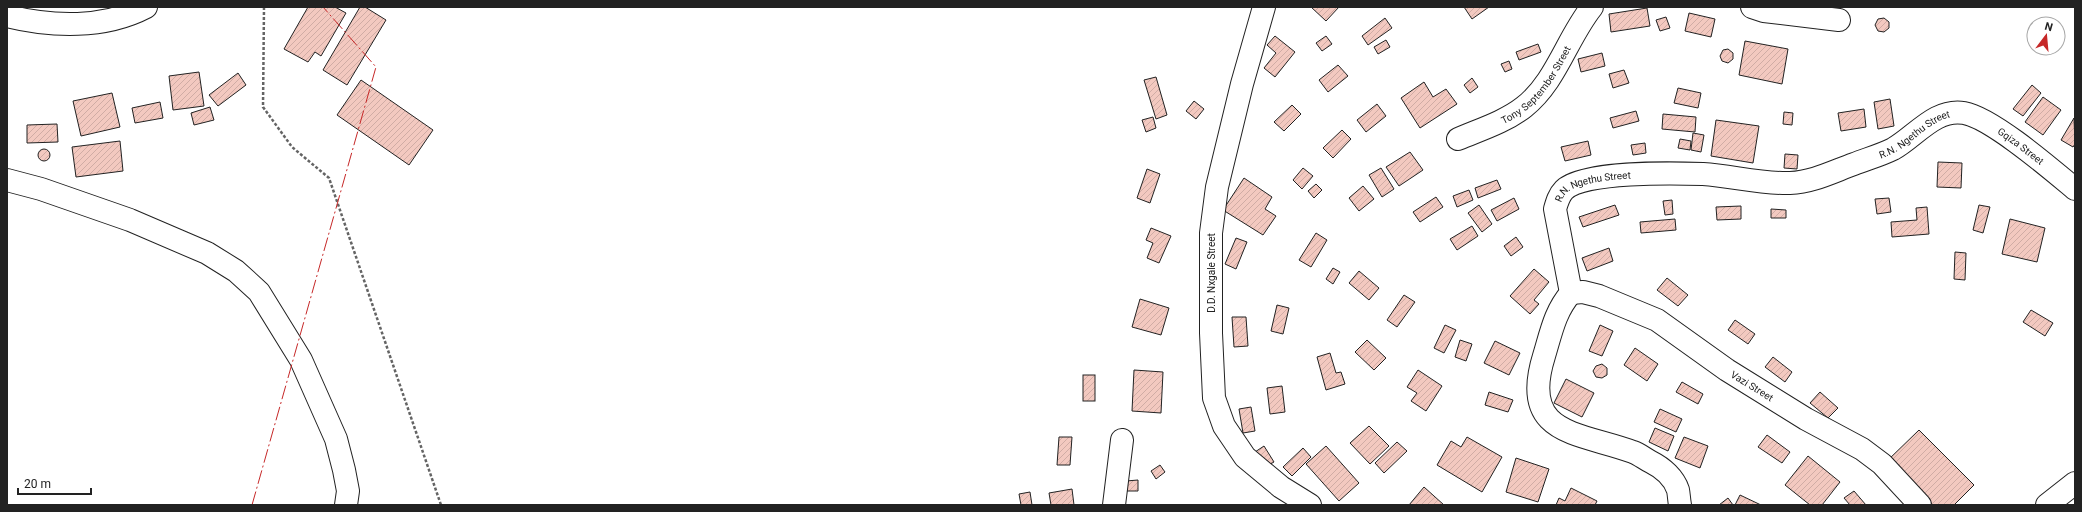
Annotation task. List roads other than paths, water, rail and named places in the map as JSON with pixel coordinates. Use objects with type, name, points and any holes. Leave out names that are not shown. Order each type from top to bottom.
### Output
[{"type":"street","points":[[7,16],[54,25],[88,23],[133,14],[146,7]]},
{"type":"street","name":"D.D. Nxgale Street","points":[[1264,7],[1242,84],[1217,187],[1210,233],[1211,333],[1214,398],[1224,426],[1245,456],[1281,487],[1310,505]]},
{"type":"street","name":"Tony September Street","points":[[1458,139],[1507,117],[1523,108],[1536,96],[1546,83],[1592,7]]},
{"type":"street","points":[[1752,7],[1764,11],[1839,20]]},
{"type":"street","name":"Gqiza Street","points":[[1962,112],[1975,116],[1992,125],[2075,189]]},
{"type":"street","name":"R.N. Ngethu Street","points":[[1571,293],[1555,209],[1559,196],[1564,189],[1576,183],[1595,177],[1671,174],[1704,174],[1790,183],[1815,180],[1891,150],[1908,141],[1930,121],[1945,114],[1962,112]]},
{"type":"street","points":[[7,180],[42,189],[130,220],[207,253],[236,271],[258,292],[301,360],[336,439],[346,477],[348,491],[346,505]]},
{"type":"street","name":"Vazi Street","points":[[1571,293],[1583,292],[1599,296],[1657,320],[1727,370],[1806,419],[1862,449],[1882,464],[1920,505]]},
{"type":"street","points":[[1571,293],[1556,313],[1542,361],[1538,392],[1540,405],[1546,417],[1556,426],[1574,434],[1634,452],[1659,466],[1671,477],[1678,490],[1680,505]]},
{"type":"street","points":[[1114,505],[1122,440]]},
{"type":"street","points":[[2047,505],[2075,483]]}]
